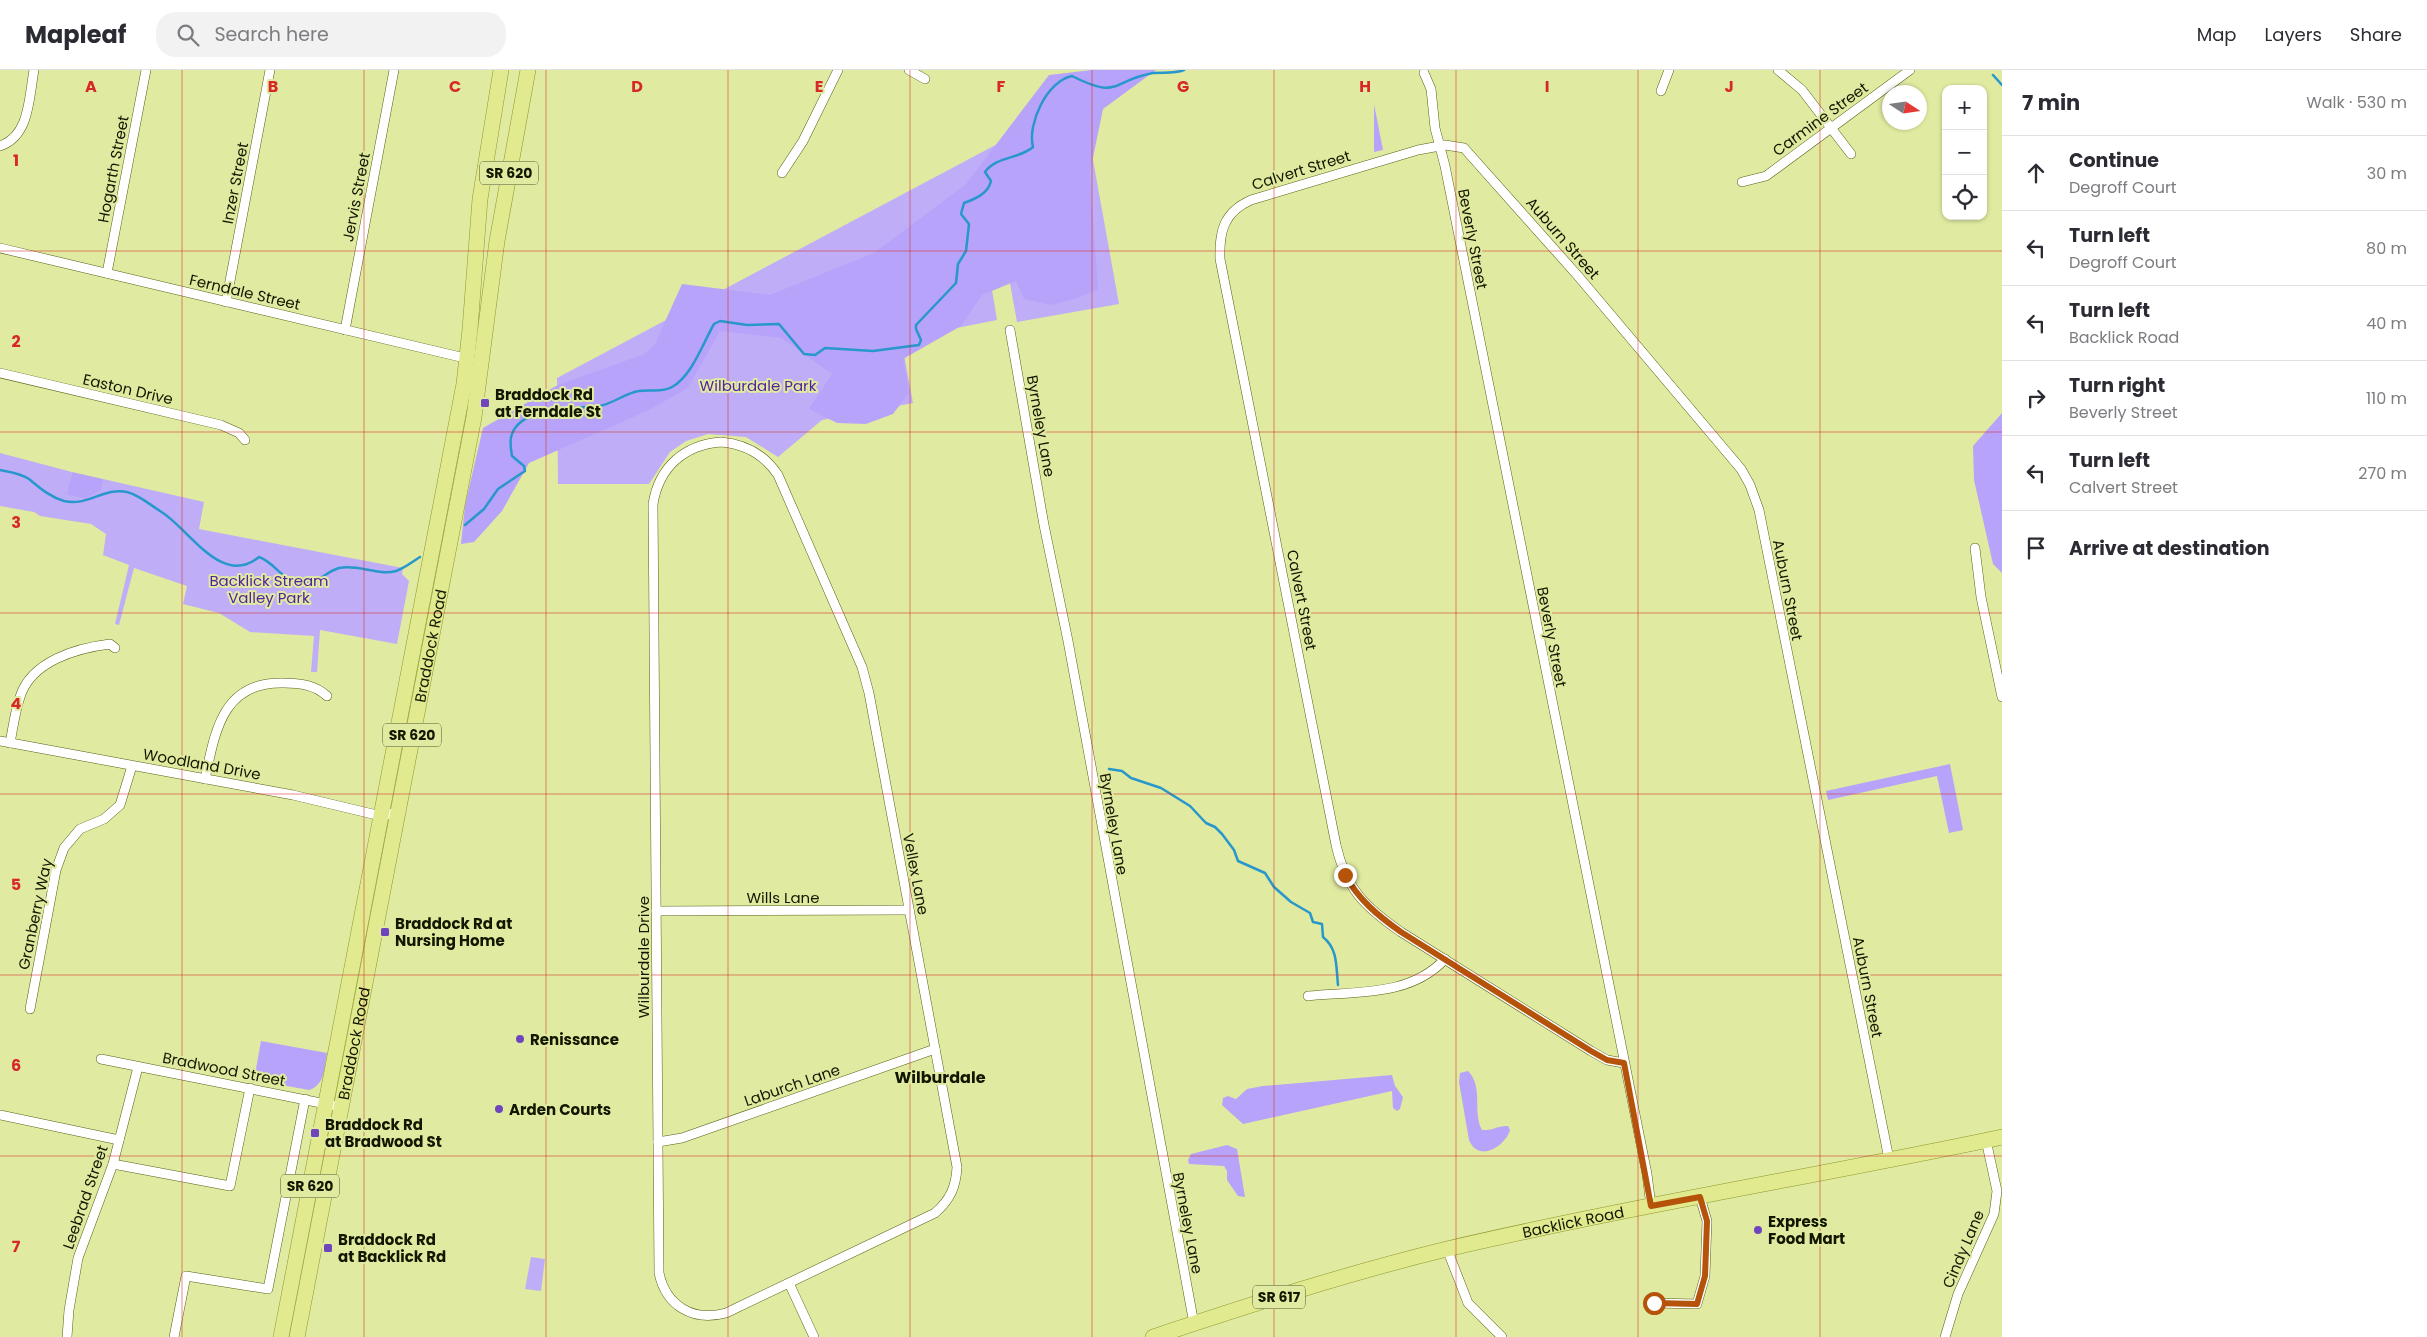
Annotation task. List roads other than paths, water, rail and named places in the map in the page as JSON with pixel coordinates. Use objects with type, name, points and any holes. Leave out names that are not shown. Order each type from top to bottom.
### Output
[{"type":"main road","name":"Braddock Road","points":[[298,1337],[333,1105],[381,816],[467,359],[480,199],[501,70]]},
{"type":"main road","name":"Braddock Road","points":[[281,1337],[398,812],[483,362],[497,240],[528,70]]},
{"type":"main road","name":"Backlick Road","points":[[1153,1337],[1307,1288],[1446,1250],[1651,1206],[2002,1137]]},
{"type":"street","points":[[0,146],[14,140],[22,128],[34,70]]},
{"type":"street","name":"Hogarth Street","points":[[107,273],[146,70]]},
{"type":"street","name":"Inzer Street","points":[[226,302],[270,70]]},
{"type":"street","name":"Jervis Street","points":[[345,330],[394,70]]},
{"type":"street","points":[[782,173],[804,141],[838,70]]},
{"type":"street","points":[[909,70],[926,78]]},
{"type":"street","points":[[1661,91],[1669,70]]},
{"type":"street","points":[[1778,70],[1802,90],[1851,154]]},
{"type":"street","name":"Carmine Street","points":[[1742,182],[1766,176],[1910,70]]},
{"type":"street","name":"Beverly Street","points":[[1424,74],[1431,89],[1435,128],[1624,1063],[1651,1206]]},
{"type":"street","name":"Calvert Street","points":[[1440,146],[1384,159],[1251,200],[1234,210],[1227,217],[1219,244],[1223,280],[1340,860],[1353,889],[1374,913],[1445,959],[1591,1051],[1607,1060],[1624,1063]]},
{"type":"street","name":"Auburn Street","points":[[1440,146],[1458,146],[1471,153],[1724,447],[1750,485],[1759,510],[1888,1159]]},
{"type":"street","name":"Ferndale Street","points":[[0,248],[483,362]]},
{"type":"street","name":"Byrneley Lane","points":[[1010,330],[1044,525],[1068,641],[1194,1324]]},
{"type":"street","name":"Easton Drive","points":[[0,373],[221,425],[239,434],[245,440]]},
{"type":"street","name":"Vellex Lane","points":[[702,444],[732,443],[744,446],[764,458],[778,475],[858,657],[869,693],[957,1167],[956,1180],[949,1199],[943,1206],[926,1218],[789,1283]]},
{"type":"street","name":"Wilburdale Drive","points":[[702,444],[682,454],[665,470],[657,487],[653,504],[659,1273],[661,1283],[670,1299],[682,1309],[696,1315],[716,1316],[789,1283]]},
{"type":"street","points":[[1975,548],[1982,597],[2002,697]]},
{"type":"street","points":[[10,743],[20,696],[24,686],[40,668],[85,648],[110,644],[115,648]]},
{"type":"street","points":[[205,779],[220,719],[227,708],[244,693],[267,684],[287,683],[309,686],[320,690],[327,696]]},
{"type":"street","name":"Woodland Drive","points":[[0,741],[293,795],[381,816],[398,812]]},
{"type":"street","name":"Granberry Way","points":[[30,1009],[56,870],[64,848],[80,829],[104,820],[120,805],[132,766]]},
{"type":"street","name":"Wills Lane","points":[[656,911],[909,910]]},
{"type":"street","points":[[1308,996],[1399,987],[1425,977],[1445,959]]},
{"type":"street","name":"Laburch Lane","points":[[658,1142],[682,1138],[935,1049]]},
{"type":"street","name":"Bradwood Street","points":[[101,1060],[333,1105]]},
{"type":"street","name":"Leebrad Street","points":[[67,1337],[69,1310],[78,1258],[112,1164],[138,1067]]},
{"type":"street","points":[[112,1164],[230,1186],[250,1088]]},
{"type":"street","points":[[174,1337],[186,1276],[268,1289],[305,1099]]},
{"type":"street","points":[[0,1115],[119,1140]]},
{"type":"street","name":"Cindy Lane","points":[[1945,1337],[1958,1294],[1991,1223],[1995,1208],[1995,1177],[1986,1140]]},
{"type":"street","points":[[1654,1303],[1697,1304],[1705,1276],[1707,1221],[1700,1197]]},
{"type":"street","points":[[1446,1250],[1468,1303],[1502,1337]]},
{"type":"street","points":[[789,1283],[814,1337]]},
{"type":"waterway","points":[[465,525],[484,509],[498,489],[525,471],[524,466],[512,456],[510,442],[512,434],[526,418],[550,411],[599,406],[634,392],[668,389],[679,382],[685,375],[696,359],[714,324],[720,321],[747,325],[779,324],[804,354],[815,355],[825,348],[873,351],[919,345],[921,340],[916,325],[956,283],[958,264],[966,251],[969,224],[961,214],[964,203],[977,198],[987,189],[991,181],[985,172],[990,167],[1002,160],[1022,154],[1033,147],[1033,127],[1036,116],[1047,95],[1055,86],[1072,76],[1087,83],[1107,88],[1139,76],[1184,70]]},
{"type":"waterway","points":[[1993,75],[2002,85]]},
{"type":"waterway","points":[[0,470],[26,477],[50,495],[64,501],[80,501],[119,491],[131,493],[171,519],[206,552],[219,561],[232,565],[245,565],[259,557],[286,578],[297,582],[316,581],[333,570],[346,567],[382,572],[396,571],[420,557]]},
{"type":"waterway","points":[[1109,769],[1122,771],[1131,778],[1161,788],[1190,806],[1206,823],[1215,827],[1222,834],[1234,850],[1238,861],[1265,873],[1274,887],[1291,902],[1310,913],[1313,922],[1322,924],[1323,937],[1334,952],[1338,985]]},
{"type":"place","name":"Braddock Rd at Ferndale St","points":[[485,403]]},
{"type":"place","name":"Braddock Rd at Nursing Home","points":[[385,932]]},
{"type":"place","name":"Renissance","points":[[520,1039]]},
{"type":"place","name":"Arden Courts","points":[[499,1109]]},
{"type":"place","name":"Braddock Rd at Bradwood St","points":[[315,1133]]},
{"type":"place","name":"Express Food Mart","points":[[1758,1230]]},
{"type":"place","name":"Braddock Rd at Backlick Rd","points":[[328,1248]]},
{"type":"district","name":"Wilburdale","points":[[940,1077]]},
{"type":"park label","name":"Wilburdale Park","points":[[758,385]]},
{"type":"park label","name":"Backlick Stream Valley Park","points":[[269,588]]}]
